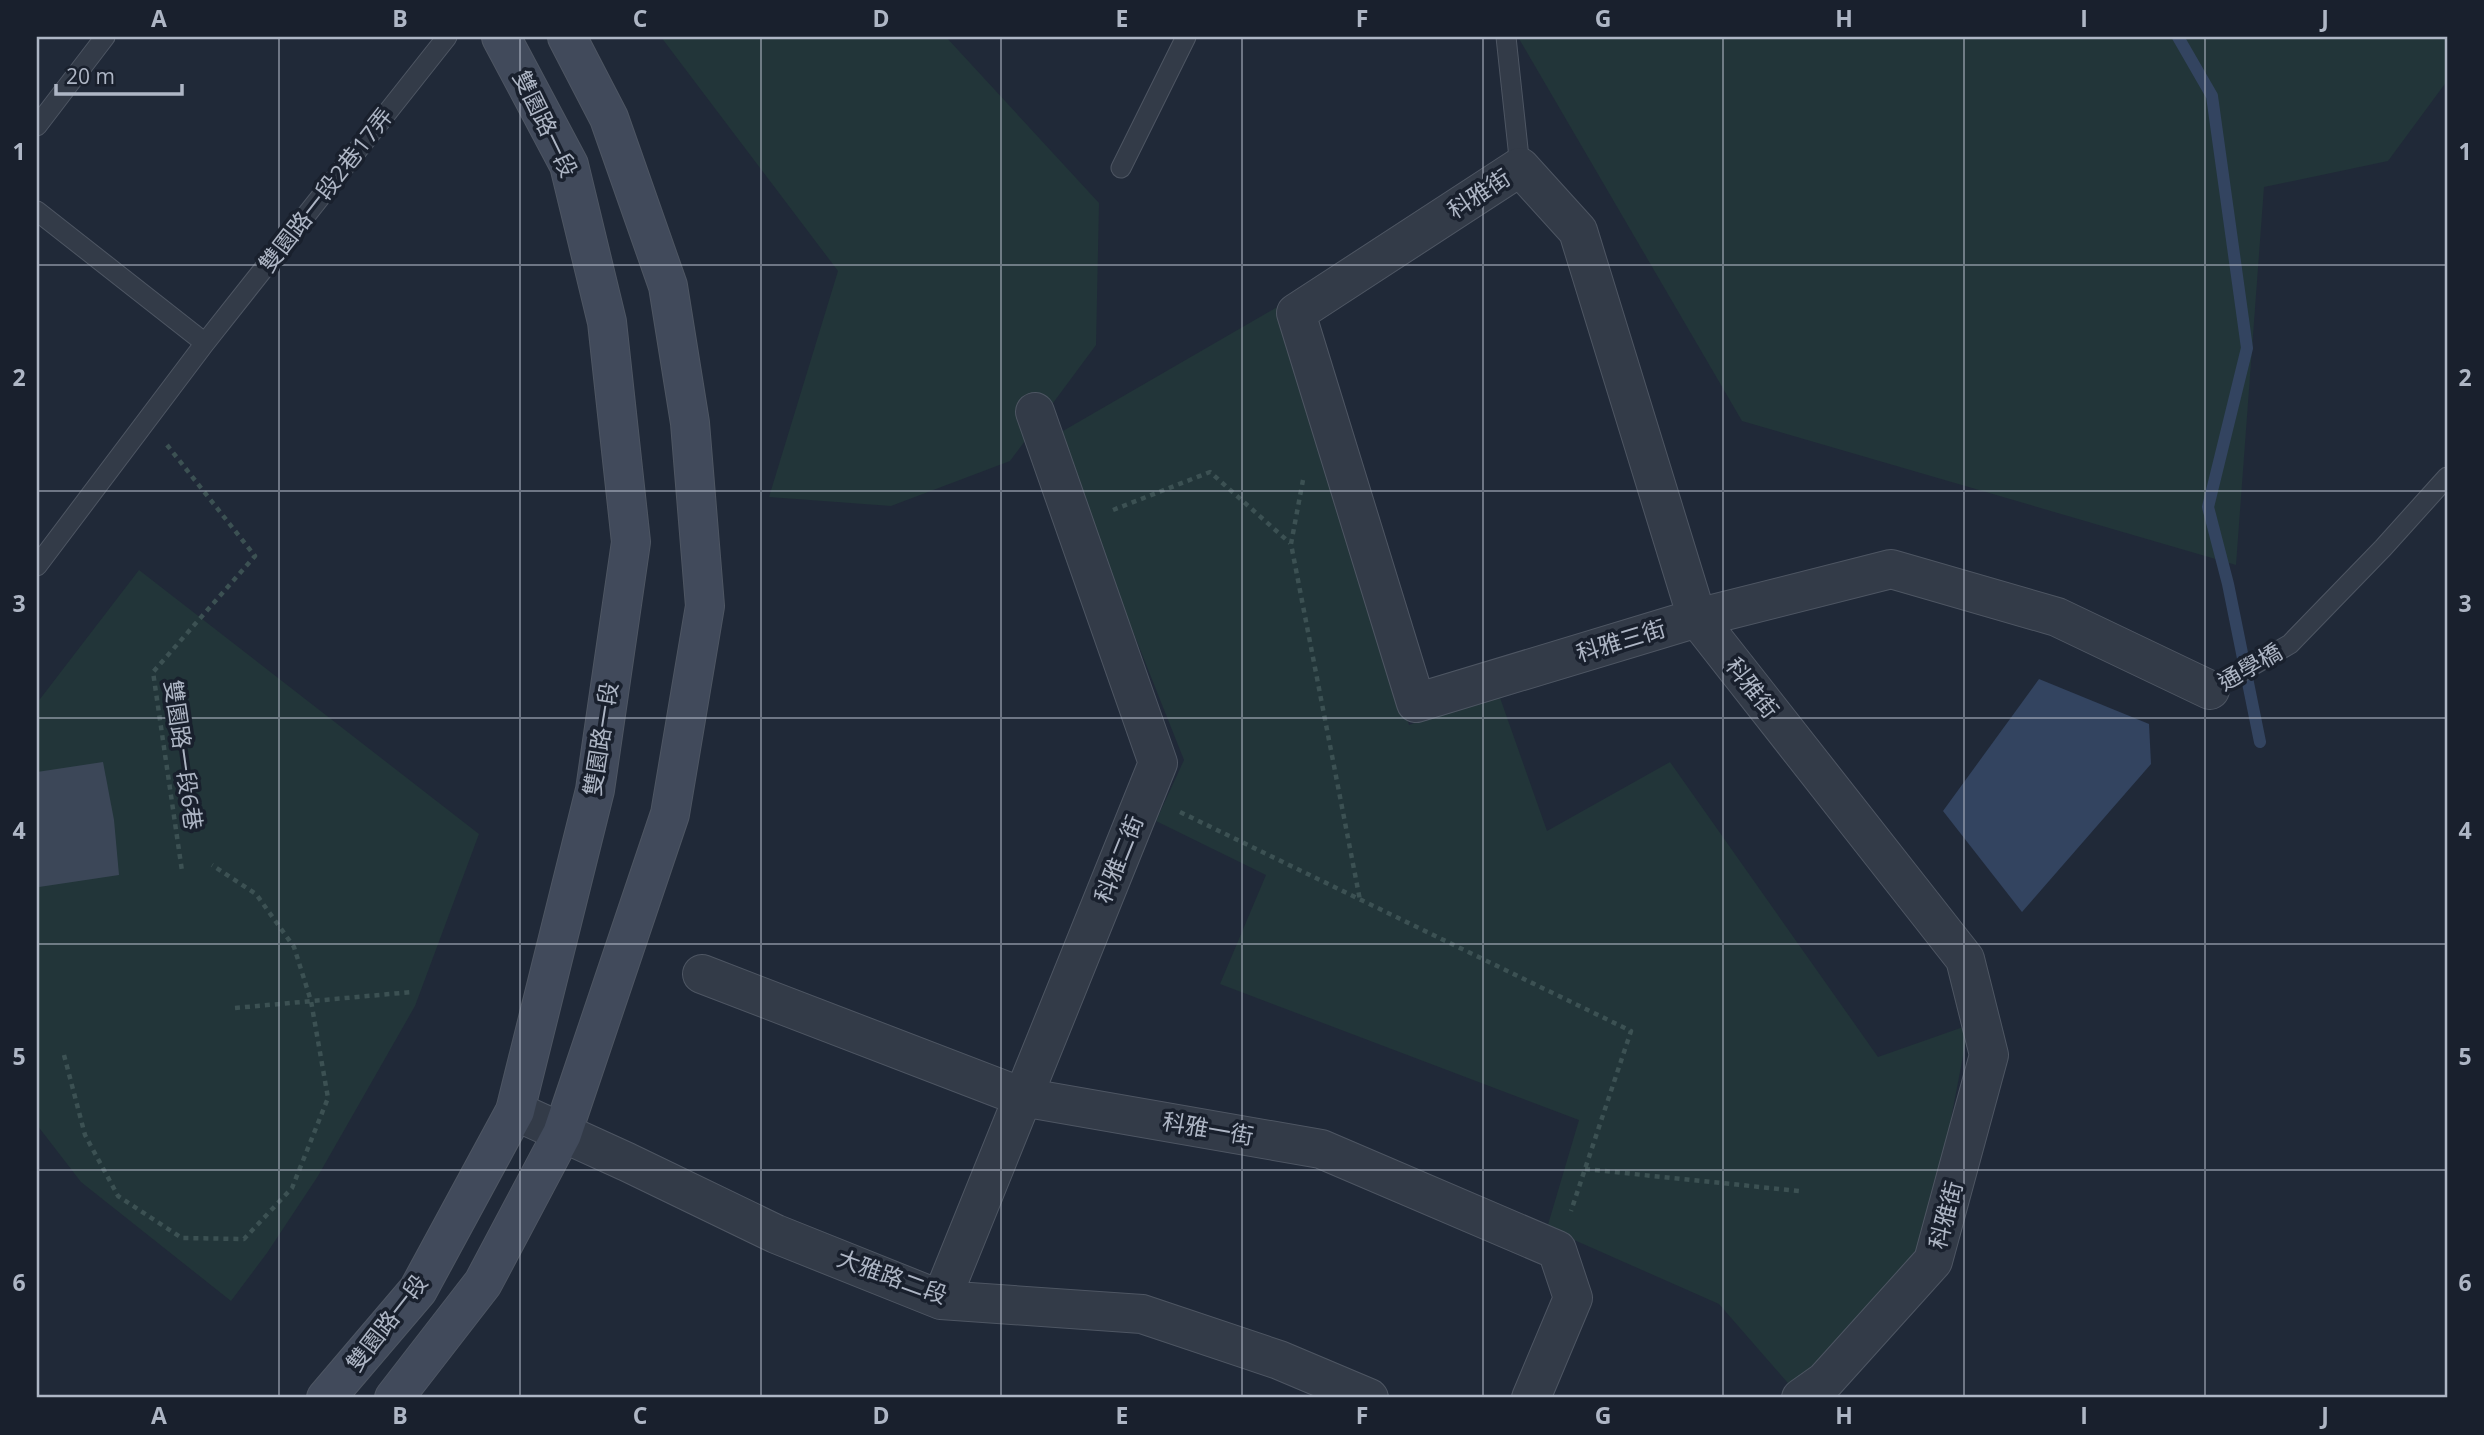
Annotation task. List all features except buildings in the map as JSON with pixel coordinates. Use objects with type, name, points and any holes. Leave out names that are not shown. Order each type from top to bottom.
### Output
[{"type":"street","name":"雙園路一段","points":[[326,1398],[418,1290],[515,1111],[595,790],[631,542],[607,322],[569,165],[501,37]]},
{"type":"street","points":[[394,1398],[483,1283],[562,1134],[670,814],[705,606],[690,423],[668,286],[609,118],[567,37]]},
{"type":"street","name":"科雅街","points":[[1296,313],[1520,167],[1578,231],[1697,618],[1965,959],[1989,1055],[1933,1261],[1825,1381],[1801,1398]]},
{"type":"street","name":"科雅三街","points":[[1296,313],[1416,702],[1697,618],[1891,569],[2057,617],[2210,690]]},
{"type":"street","name":"科雅二街","points":[[942,1300],[1158,763],[1035,412]]},
{"type":"street","name":"科雅一街","points":[[702,974],[1022,1097],[1321,1149],[1558,1250]]},
{"type":"street","name":"大雅路二段","points":[[515,1111],[776,1234],[942,1300],[1142,1314],[1279,1360],[1369,1398]]},
{"type":"street","points":[[1531,1398],[1573,1298],[1558,1250]]},
{"type":"lane","points":[[37,126],[105,37]]},
{"type":"lane","name":"雙園路一段2巷17弄","points":[[37,566],[205,343],[447,37]]},
{"type":"lane","points":[[1121,168],[1185,37]]},
{"type":"lane","points":[[1506,37],[1520,167]]},
{"type":"lane","points":[[37,211],[205,343]]},
{"type":"lane","name":"通學橋","points":[[2210,690],[2290,644],[2447,477]]},
{"type":"path","name":"雙園路一段6巷","points":[[146,420],[255,556],[153,672],[182,871]]},
{"type":"path","points":[[1305,467],[1291,544],[1360,900]]},
{"type":"path","points":[[1075,525],[1210,472],[1291,544]]},
{"type":"path","points":[[1145,795],[1631,1031],[1558,1250]]},
{"type":"path","points":[[64,1055],[85,1135],[118,1196],[182,1238],[244,1239],[292,1188],[328,1098],[311,1001],[294,947],[256,894],[212,865]]},
{"type":"path","points":[[236,1008],[412,992]]},
{"type":"path","points":[[1585,1169],[1799,1191]]},
{"type":"green space","points":[[661,37],[946,37],[1099,203],[1096,345],[1010,461],[891,506],[769,497],[838,271]]},
{"type":"green space","points":[[1518,37],[2447,37],[2447,81],[2388,161],[2264,187],[2236,565],[1742,421]]},
{"type":"green space","points":[[1279,306],[1409,725],[1498,692],[1547,831],[1670,762],[1878,1057],[1969,1025],[1927,1244],[1794,1390],[1719,1304],[1547,1228],[1579,1120],[1220,984],[1266,875],[1156,821],[1184,760],[1130,624],[1126,625],[1056,435]]},
{"type":"green space","points":[[139,570],[479,834],[415,1006],[318,1176],[267,1253],[231,1301],[81,1182],[37,1125],[37,703]]},
{"type":"water","points":[[2039,679],[2149,724],[2151,764],[2022,912],[1943,811]]},
{"type":"waterway","points":[[2178,37],[2212,96],[2247,348],[2208,507],[2228,584],[2260,742]]}]
